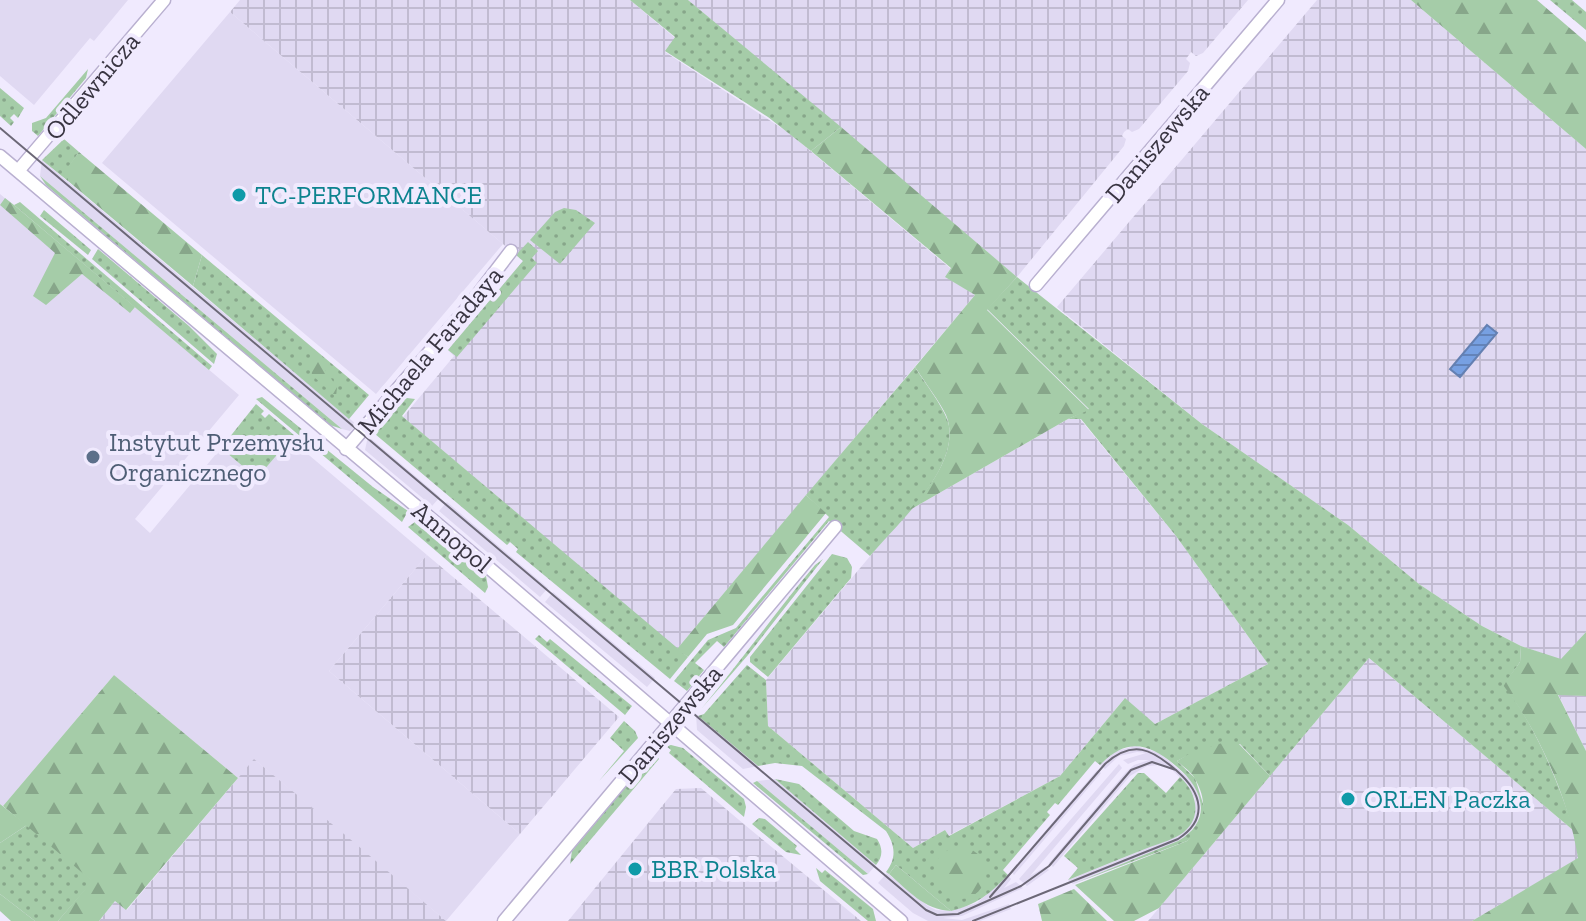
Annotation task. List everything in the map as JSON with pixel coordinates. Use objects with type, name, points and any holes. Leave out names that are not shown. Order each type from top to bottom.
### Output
[{"type":"street","name":"Odlewnicza","points":[[18,171],[164,0]]},
{"type":"street","name":"Daniszewska","points":[[1036,285],[1278,0]]},
{"type":"street","name":"Annopol","points":[[0,156],[901,921]]},
{"type":"street","name":"Michaela Faradaya","points":[[346,449],[469,306],[511,251]]},
{"type":"street","name":"Daniszewska","points":[[504,921],[835,527]]},
{"type":"shaded area","points":[[0,0],[128,0],[94,41],[90,38],[34,105],[0,76]]},
{"type":"shaded area","points":[[240,0],[630,0],[675,38],[665,52],[789,133],[951,269],[946,277],[975,295],[677,649],[403,417],[454,356],[448,350],[523,261],[230,12]]},
{"type":"shaded area","points":[[688,0],[1248,0],[1203,53],[1196,56],[1191,52],[1186,59],[1190,63],[1188,71],[1139,129],[1124,132],[1124,146],[1017,277]]},
{"type":"shaded area","points":[[1317,0],[1411,0],[1586,149],[1586,632],[1561,660],[1521,646],[1482,626],[1419,584],[1348,525],[1202,424],[1057,307]]},
{"type":"shaded area","points":[[230,12],[503,244],[376,394],[102,163]]},
{"type":"shaded area","points":[[42,160],[357,425],[350,431],[342,429],[40,176]]},
{"type":"shaded area","points":[[0,194],[239,395],[135,519],[150,533],[221,448],[257,478],[290,439],[427,555],[329,671],[520,834],[446,921],[255,760],[238,778],[114,675],[3,806],[0,804]]},
{"type":"shaded area","points":[[1068,419],[1080,419],[1176,536],[1268,664],[1155,724],[1124,699],[1060,776],[948,836],[945,830],[913,848],[768,726],[766,680],[908,511]]},
{"type":"shaded area","points":[[368,436],[440,497],[432,506],[365,450]]},
{"type":"shaded area","points":[[447,502],[548,588],[540,597],[439,511]]},
{"type":"shaded area","points":[[427,555],[619,717],[520,834],[329,671]]},
{"type":"shaded area","points":[[553,592],[655,678],[647,687],[545,602]]},
{"type":"shaded area","points":[[1369,658],[1574,831],[1579,858],[1472,921],[1148,921]]},
{"type":"shaded area","points":[[1558,694],[1586,696],[1586,751]]},
{"type":"shaded area","points":[[696,714],[758,766],[743,769],[697,730]]},
{"type":"shaded area","points":[[1136,746],[1160,753],[1193,782],[1201,801],[1197,823],[1187,835],[1173,844],[1073,884],[1068,880],[1177,836],[1192,821],[1195,799],[1187,784],[1171,769],[1160,765],[1147,766],[1130,776],[1053,867],[1049,863],[1126,772],[1134,765],[1149,760],[1128,764],[1123,760],[1146,753],[1137,752],[1119,756],[1105,769],[1100,765],[1116,751]]},
{"type":"shaded area","points":[[254,759],[446,921],[99,921],[115,901],[127,910]]},
{"type":"shaded area","points":[[1119,764],[1122,768],[1030,876],[1045,867],[1049,870],[1027,886],[1019,879]]},
{"type":"shaded area","points":[[1097,770],[1101,773],[1014,875],[1011,871]]},
{"type":"shaded area","points":[[775,779],[876,865],[868,874],[757,781]]},
{"type":"shaded area","points":[[701,788],[861,921],[568,921],[676,789]]},
{"type":"shaded area","points":[[887,873],[936,910],[950,911],[977,903],[1008,875],[1011,879],[1004,888],[1016,882],[1023,888],[962,916],[943,918],[962,920],[1009,904],[1011,909],[980,921],[928,921],[913,913],[878,883]]},
{"type":"green space","points":[[630,0],[688,0],[841,127],[811,151],[768,117],[665,51],[675,37]]},
{"type":"green space","points":[[1411,0],[1537,0],[1586,42],[1586,149]]},
{"type":"green space","points":[[1550,0],[1572,0],[1586,12],[1586,30]]},
{"type":"green space","points":[[88,69],[86,78],[38,136],[32,131],[32,123],[46,118]]},
{"type":"green space","points":[[0,88],[24,108],[18,118],[14,114],[10,118],[14,122],[11,126],[0,116]]},
{"type":"green space","points":[[841,127],[1017,277],[987,310],[1089,410],[908,511],[933,480],[946,455],[949,441],[946,415],[915,367],[975,295],[945,277],[951,268],[811,151]]},
{"type":"green space","points":[[64,139],[79,152],[68,168],[68,181],[42,160]]},
{"type":"green space","points":[[79,152],[202,255],[193,286],[68,181],[67,168]]},
{"type":"green space","points":[[40,176],[342,429],[330,425],[46,185]]},
{"type":"green space","points":[[5,198],[135,307],[130,313],[82,274],[46,305],[33,296],[55,253],[0,205]]},
{"type":"green space","points":[[20,202],[212,366],[209,370],[14,205]]},
{"type":"green space","points":[[564,208],[576,210],[595,223],[560,264],[530,240],[555,212]]},
{"type":"green space","points":[[44,210],[91,250],[88,255],[40,216]]},
{"type":"green space","points":[[528,242],[538,251],[532,258],[537,263],[457,357],[448,350],[523,261],[516,255]]},
{"type":"green space","points":[[98,249],[189,326],[217,354],[214,364],[92,259]]},
{"type":"green space","points":[[202,255],[369,395],[349,419],[193,286]]},
{"type":"green space","points":[[1017,277],[1202,424],[1348,525],[1419,584],[1482,626],[1521,646],[1520,662],[1504,685],[1545,755],[1574,831],[1369,658],[1270,776],[1240,744],[1200,751],[1177,761],[1195,778],[1205,810],[1202,824],[1187,841],[1073,884],[1178,841],[1197,824],[1201,804],[1193,784],[1157,752],[1138,746],[1129,747],[1119,750],[1100,765],[1095,761],[1058,805],[1055,803],[1047,812],[1050,815],[1003,870],[1008,875],[995,888],[975,902],[951,911],[896,865],[889,874],[886,872],[894,852],[886,831],[802,766],[775,763],[758,766],[698,716],[704,714],[747,665],[766,680],[768,726],[913,848],[945,830],[949,836],[1060,776],[1125,698],[1155,724],[1268,664],[1176,536],[1081,419],[1068,419],[1089,409],[987,309]]},
{"type":"green space","points":[[318,360],[337,387],[336,397],[312,375],[310,363]]},
{"type":"green space","points":[[915,367],[940,405],[949,426],[949,443],[934,479],[909,513],[870,556],[829,521],[724,647],[717,641],[695,663],[704,670],[687,691],[674,681],[708,640],[736,628],[829,517],[806,495]]},
{"type":"green space","points":[[262,397],[373,487],[408,511],[402,522],[256,399]]},
{"type":"green space","points":[[407,398],[415,399],[402,416],[688,657],[670,679],[516,552],[518,549],[510,542],[507,545],[375,434],[373,429],[391,407]]},
{"type":"green space","points":[[256,404],[264,411],[261,414],[265,418],[269,414],[294,435],[257,478],[221,448]]},
{"type":"green space","points":[[806,495],[826,513],[733,625],[707,634],[688,657],[677,649]]},
{"type":"green space","points":[[419,519],[486,576],[488,587],[485,593],[408,527]]},
{"type":"green space","points":[[832,554],[847,558],[852,567],[851,578],[768,677],[750,662],[750,657]]},
{"type":"green space","points":[[823,559],[748,655],[702,708],[815,565]]},
{"type":"green space","points":[[1586,632],[1586,696],[1558,695],[1586,751],[1586,921],[1472,921],[1578,858],[1568,813],[1551,767],[1529,723],[1503,685],[1520,662],[1521,646],[1561,659]]},
{"type":"green space","points":[[539,635],[547,642],[550,639],[632,706],[625,715],[535,639]]},
{"type":"green space","points":[[114,675],[238,778],[126,910],[115,901],[99,921],[58,921],[92,881],[3,806]]},
{"type":"green space","points":[[624,721],[638,738],[599,781],[624,751],[610,738]]},
{"type":"green space","points":[[1229,741],[1239,744],[1270,776],[1159,908],[1134,921],[1114,921],[1075,885],[1187,841],[1201,820],[1202,796],[1194,776],[1177,761],[1192,752]]},
{"type":"green space","points":[[666,746],[683,748],[744,799],[744,817],[669,753],[671,750]]},
{"type":"green space","points":[[655,752],[659,759],[570,864],[572,851]]},
{"type":"green space","points":[[1138,773],[1144,773],[1166,793],[1180,777],[1186,783],[1195,804],[1190,826],[1172,839],[1068,880],[1078,868],[1064,856]]},
{"type":"green space","points":[[775,779],[799,784],[854,831],[877,839],[881,852],[876,865]]},
{"type":"green space","points":[[757,781],[868,874],[863,875],[753,783]]},
{"type":"green space","points":[[0,804],[27,825],[0,843]]},
{"type":"green space","points":[[759,818],[765,819],[797,846],[795,849],[801,855],[786,852],[752,824]]},
{"type":"green space","points":[[27,825],[93,881],[58,921],[35,921],[0,894],[0,843]]},
{"type":"green space","points":[[960,847],[978,855],[986,873],[978,891],[960,899],[942,891],[934,873],[942,855]]},
{"type":"green space","points":[[896,865],[951,911],[933,907],[910,892],[889,874]]},
{"type":"green space","points":[[816,868],[822,873],[825,870],[873,909],[876,921],[868,921],[820,881]]},
{"type":"green space","points":[[1074,889],[1107,921],[1042,921],[1038,904]]},
{"type":"green space","points":[[0,894],[35,921],[11,921],[0,911]]},
{"type":"water","points":[[1487,325],[1497,333],[1460,377],[1450,369]]},
{"type":"tram line","points":[[0,128],[926,910],[937,915],[958,914],[1021,886],[1049,866],[1131,770],[1152,762],[1176,770]]},
{"type":"tram line","points":[[973,921],[1178,839],[1188,831],[1198,814],[1192,788],[1177,771],[1151,753],[1133,749],[1115,756],[990,897]]},
{"type":"place","name":"TC-PERFORMANCE","points":[[239,195]]},
{"type":"place","name":"Instytut Przemysłu Organicznego","points":[[93,457]]},
{"type":"place","name":"ORLEN Paczka","points":[[1348,799]]},
{"type":"place","name":"BBR Polska","points":[[635,869]]}]
